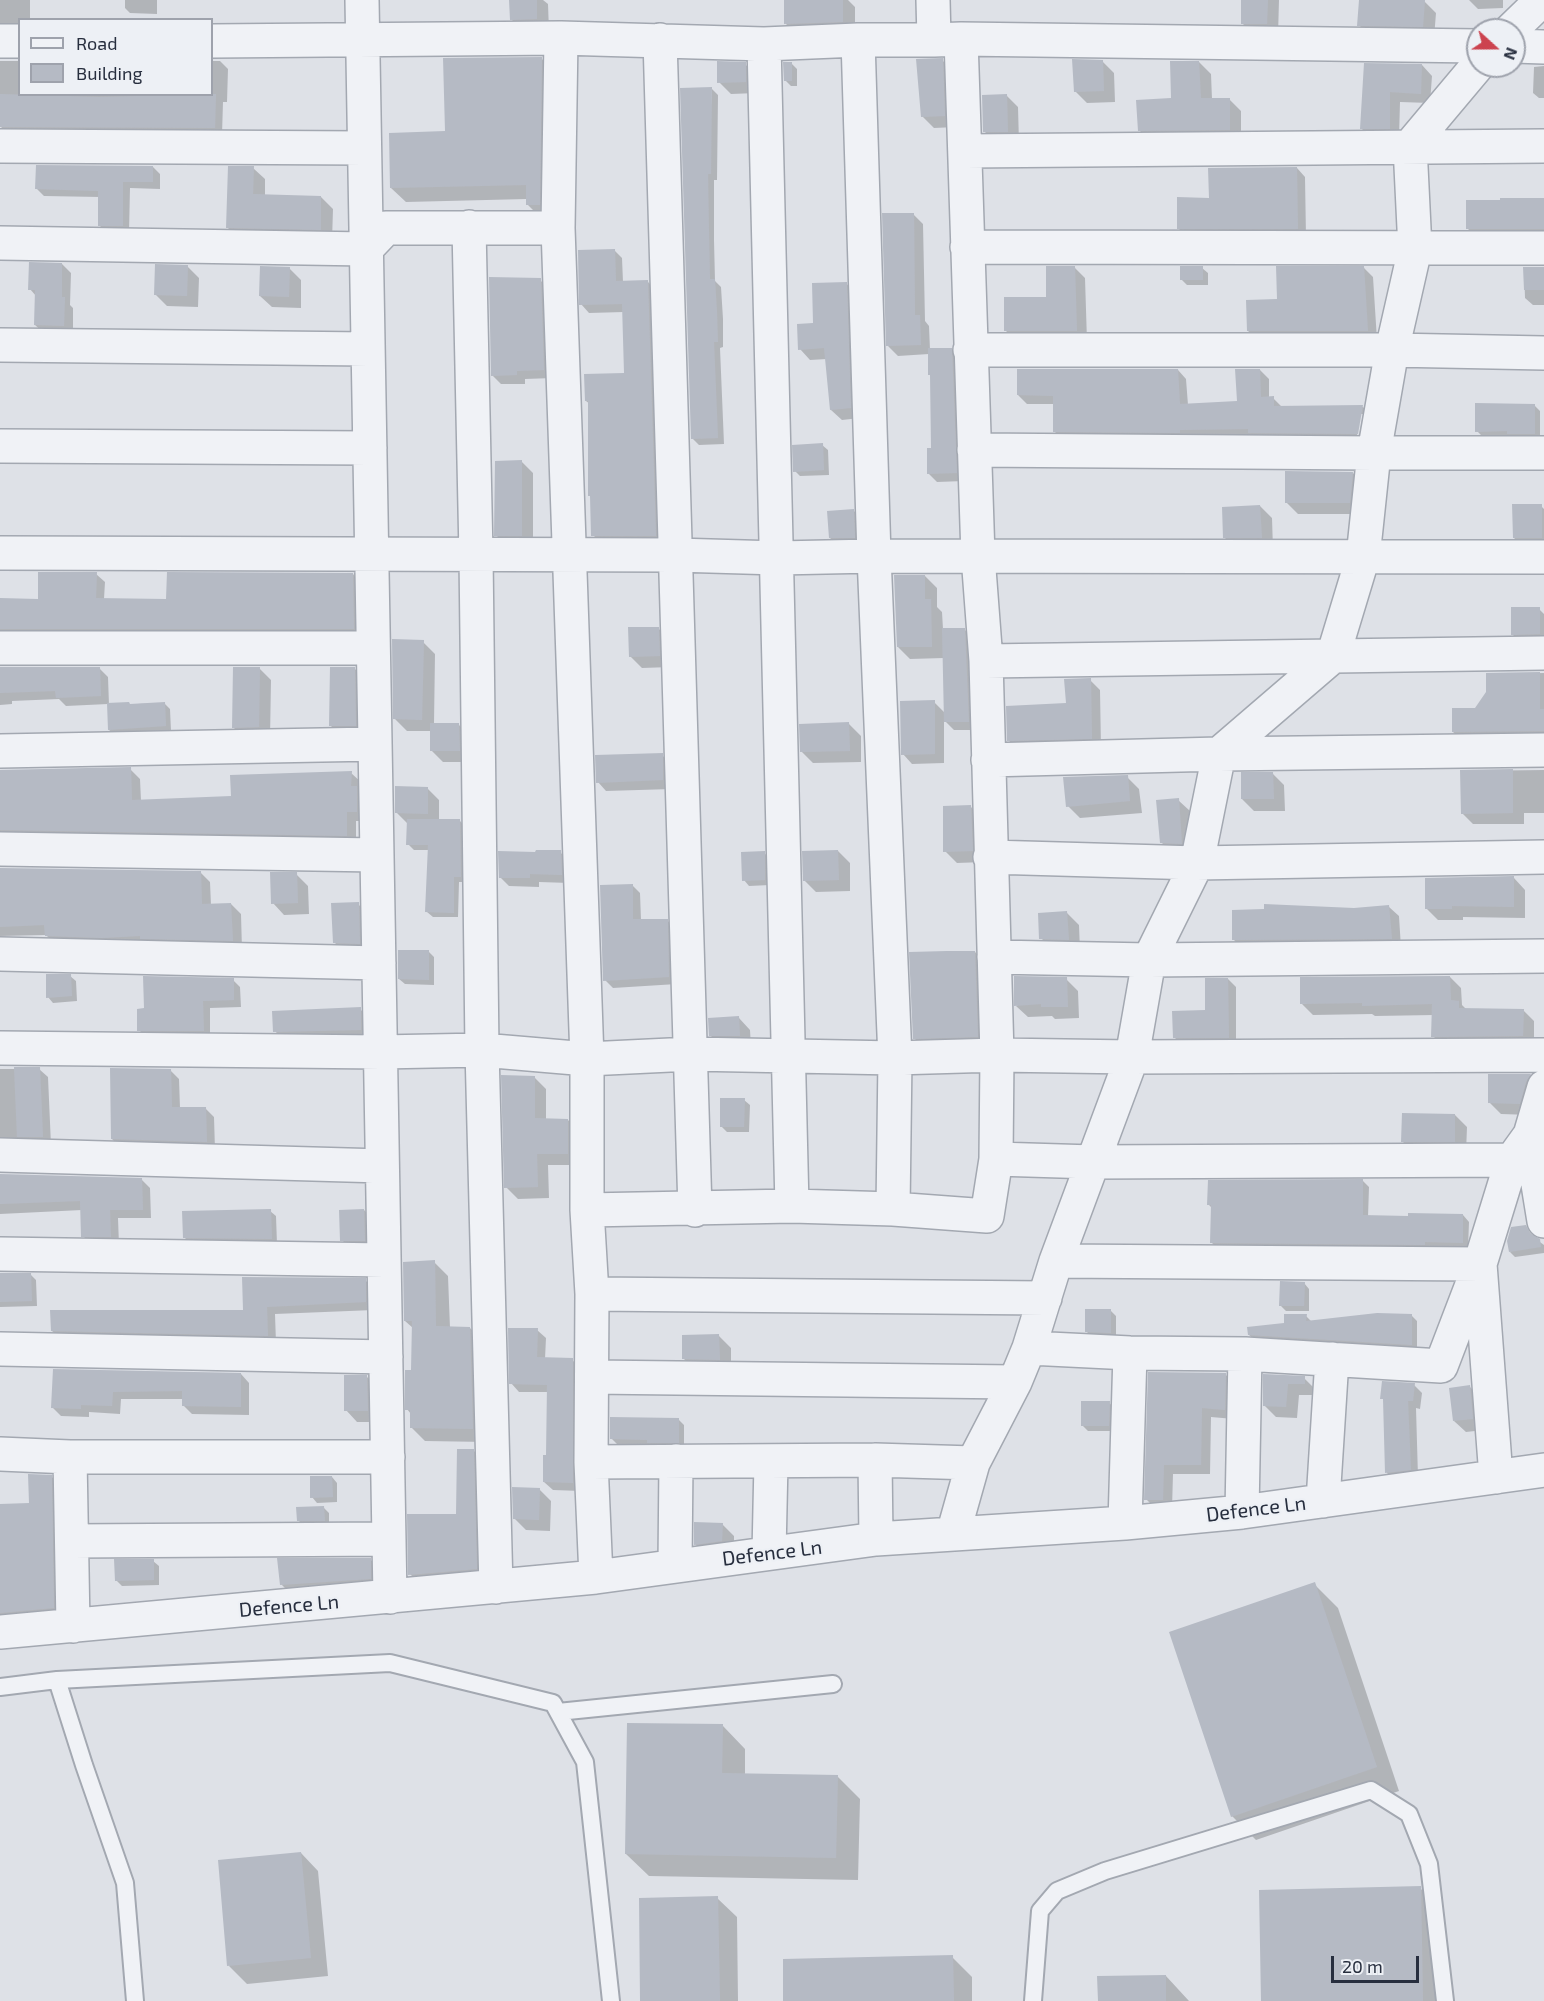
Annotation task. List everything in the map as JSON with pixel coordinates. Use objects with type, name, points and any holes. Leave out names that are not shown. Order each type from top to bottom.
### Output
[{"type":"street","points":[[362,0],[390,1597]]},
{"type":"street","points":[[587,1210],[792,1206],[893,1209],[987,1216],[996,1159],[997,1055],[986,661],[978,556],[970,350],[966,151],[948,39],[933,0]]},
{"type":"street","points":[[1523,18],[1542,0]]},
{"type":"street","points":[[561,38],[558,228],[587,1059],[587,1210],[592,1377],[591,1462],[596,1577]]},
{"type":"street","points":[[213,41],[561,38],[764,44],[948,39],[1466,46]]},
{"type":"street","points":[[660,40],[695,1209]]},
{"type":"street","points":[[858,40],[874,556],[895,1059],[893,1209]]},
{"type":"street","points":[[0,41],[18,41]]},
{"type":"street","points":[[764,44],[792,1206]]},
{"type":"street","points":[[1526,46],[1544,47]]},
{"type":"street","points":[[953,1534],[973,1463],[1029,1348],[1056,1261],[1132,1057],[1149,960],[1197,863],[1219,754],[1333,656],[1363,557],[1374,453],[1392,350],[1415,249],[1410,146],[1467,78]]},
{"type":"street","points":[[0,146],[364,148]]},
{"type":"street","points":[[966,151],[1544,146]]},
{"type":"street","points":[[0,243],[366,249],[386,228],[469,226],[558,228]]},
{"type":"street","points":[[469,226],[476,555],[482,1050],[496,1587]]},
{"type":"street","points":[[967,247],[1544,248]]},
{"type":"street","points":[[0,345],[368,349]]},
{"type":"street","points":[[970,350],[1392,350],[1544,353]]},
{"type":"street","points":[[0,446],[370,448]]},
{"type":"street","points":[[974,450],[1544,453]]},
{"type":"street","points":[[0,553],[676,555],[778,558],[874,556],[1544,557]]},
{"type":"street","points":[[0,648],[373,648]]},
{"type":"street","points":[[986,661],[1544,653]]},
{"type":"street","points":[[0,751],[375,744]]},
{"type":"street","points":[[988,760],[1219,754],[1544,750]]},
{"type":"street","points":[[0,849],[377,855]]},
{"type":"street","points":[[990,857],[1197,863],[1544,857]]},
{"type":"street","points":[[0,954],[379,963]]},
{"type":"street","points":[[994,957],[1149,960],[1544,956]]},
{"type":"street","points":[[0,1048],[381,1052],[482,1050],[587,1059],[691,1054],[895,1059],[997,1055],[1132,1057],[1544,1055]]},
{"type":"street","points":[[1029,1348],[1130,1353],[1245,1354],[1441,1366],[1544,1087]]},
{"type":"street","points":[[996,1159],[1093,1162],[1521,1147]]},
{"type":"street","points":[[1521,1147],[1544,1221]]},
{"type":"street","points":[[0,1155],[382,1166]]},
{"type":"street","points":[[0,1254],[384,1260]]},
{"type":"street","points":[[1056,1261],[1480,1264]]},
{"type":"street","points":[[1480,1264],[1496,1477]]},
{"type":"street","points":[[591,1294],[1045,1298]]},
{"type":"street","points":[[0,1349],[386,1357]]},
{"type":"street","points":[[1125,1523],[1130,1353]]},
{"type":"street","points":[[1242,1512],[1245,1354]]},
{"type":"street","points":[[1323,1501],[1332,1359]]},
{"type":"street","points":[[592,1377],[1014,1382]]},
{"type":"street","points":[[0,1454],[70,1457],[388,1457]]},
{"type":"street","points":[[70,1457],[73,1626]]},
{"type":"street","points":[[591,1462],[875,1460],[973,1463]]},
{"type":"street","points":[[875,1460],[876,1539]]},
{"type":"street","points":[[675,1565],[676,1461]]},
{"type":"street","points":[[769,1553],[771,1462]]},
{"type":"street","name":"Defence Ln","points":[[0,1632],[596,1577],[876,1539],[1125,1523],[1242,1512],[1544,1470]]},
{"type":"street","points":[[72,1541],[389,1539]]},
{"type":"lane","points":[[0,1687],[57,1680],[390,1663],[553,1703],[585,1762],[611,2001]]},
{"type":"lane","points":[[57,1680],[125,1883],[135,2001]]},
{"type":"lane","points":[[558,1712],[833,1684]]},
{"type":"lane","points":[[1034,2001],[1040,1911],[1057,1891],[1105,1871],[1371,1790],[1409,1814],[1429,1864],[1445,2001]]},
{"type":"building","points":[[509,0],[537,0],[537,19],[510,20]]},
{"type":"building","points":[[784,0],[843,0],[843,22],[784,24]]},
{"type":"building","points":[[1241,0],[1268,0],[1267,24],[1241,24]]},
{"type":"building","points":[[1359,0],[1425,0],[1423,27],[1357,26]]},
{"type":"building","points":[[542,57],[540,205],[526,205],[526,185],[390,188],[389,133],[445,131],[443,58]]},
{"type":"building","points":[[943,58],[945,116],[921,117],[916,59]]},
{"type":"building","points":[[1072,59],[1103,60],[1104,91],[1074,92]]},
{"type":"building","points":[[717,61],[746,62],[746,82],[717,83]]},
{"type":"building","points":[[1170,61],[1199,61],[1201,98],[1230,98],[1230,130],[1138,131],[1136,100],[1171,98]]},
{"type":"building","points":[[783,62],[792,62],[792,81],[784,81]]},
{"type":"building","points":[[1364,63],[1422,64],[1421,94],[1390,92],[1390,129],[1360,129]]},
{"type":"building","points":[[712,87],[711,174],[708,174],[710,279],[715,279],[717,312],[718,342],[714,342],[718,438],[691,439],[680,88]]},
{"type":"building","points":[[0,94],[99,97],[213,96],[216,94],[215,128],[0,127]]},
{"type":"building","points":[[1007,94],[1008,132],[983,132],[982,95]]},
{"type":"building","points":[[36,165],[153,166],[153,182],[123,182],[123,226],[98,226],[98,191],[35,189]]},
{"type":"building","points":[[228,166],[254,166],[253,194],[321,196],[321,230],[226,228]]},
{"type":"building","points":[[1297,167],[1298,229],[1177,229],[1177,197],[1209,198],[1208,168]]},
{"type":"building","points":[[1500,198],[1544,198],[1544,229],[1466,229],[1466,200],[1500,200]]},
{"type":"building","points":[[882,213],[914,213],[915,315],[920,315],[921,345],[886,346]]},
{"type":"building","points":[[615,249],[616,281],[648,280],[656,536],[591,536],[590,496],[588,496],[588,401],[585,401],[584,374],[624,373],[622,304],[579,305],[578,250]]},
{"type":"building","points":[[29,262],[62,263],[62,297],[65,297],[64,326],[34,325],[35,290],[28,290]]},
{"type":"building","points":[[155,264],[188,265],[187,296],[154,295]]},
{"type":"building","points":[[260,266],[290,267],[289,297],[259,296]]},
{"type":"building","points":[[1046,266],[1075,266],[1077,331],[1004,331],[1004,297],[1046,297]]},
{"type":"building","points":[[1180,266],[1203,266],[1203,280],[1180,280]]},
{"type":"building","points":[[1276,266],[1364,266],[1368,331],[1247,331],[1246,300],[1277,299]]},
{"type":"building","points":[[1523,267],[1544,267],[1544,290],[1524,290]]},
{"type":"building","points":[[489,277],[541,278],[544,370],[517,371],[517,375],[491,376]]},
{"type":"building","points":[[847,282],[851,408],[830,410],[824,348],[798,350],[797,324],[813,323],[812,283]]},
{"type":"building","points":[[928,348],[952,348],[957,473],[927,474],[927,448],[931,448]]},
{"type":"building","points":[[1017,369],[1178,369],[1180,404],[1237,401],[1235,369],[1260,369],[1261,397],[1274,396],[1274,406],[1363,405],[1358,434],[1248,433],[1248,429],[1180,430],[1180,433],[1053,432],[1053,396],[1017,395]]},
{"type":"building","points":[[1475,403],[1535,404],[1535,434],[1507,434],[1507,431],[1475,432]]},
{"type":"building","points":[[823,443],[824,470],[793,472],[792,445]]},
{"type":"building","points":[[522,460],[522,536],[494,536],[495,461]]},
{"type":"building","points":[[1285,471],[1353,472],[1350,503],[1285,503]]},
{"type":"building","points":[[1512,504],[1542,504],[1542,538],[1513,538]]},
{"type":"building","points":[[1260,505],[1262,538],[1223,538],[1222,507]]},
{"type":"building","points":[[854,509],[855,538],[829,538],[827,511]]},
{"type":"building","points":[[38,572],[97,572],[96,598],[166,599],[167,572],[353,573],[354,629],[0,629],[0,598],[38,599]]},
{"type":"building","points":[[894,575],[925,575],[925,599],[931,599],[932,647],[897,647]]},
{"type":"building","points":[[1511,607],[1540,607],[1540,634],[1511,635]]},
{"type":"building","points":[[628,627],[659,627],[660,656],[629,657]]},
{"type":"building","points":[[942,628],[965,628],[969,722],[944,722]]},
{"type":"building","points":[[392,639],[424,640],[422,720],[393,719]]},
{"type":"building","points":[[0,667],[100,667],[101,696],[56,698],[55,691],[0,693]]},
{"type":"building","points":[[233,667],[260,667],[259,727],[232,728]]},
{"type":"building","points":[[330,667],[355,667],[356,726],[329,726]]},
{"type":"building","points":[[1540,672],[1540,709],[1544,709],[1544,731],[1452,732],[1452,708],[1475,708],[1486,692],[1486,673]]},
{"type":"building","points":[[1091,678],[1092,739],[1007,741],[1006,706],[1066,703],[1064,679]]},
{"type":"building","points":[[935,700],[935,754],[901,755],[900,701]]},
{"type":"building","points":[[129,702],[130,704],[165,702],[166,726],[108,730],[107,703]]},
{"type":"building","points":[[849,722],[850,751],[800,752],[799,724]]},
{"type":"building","points":[[430,723],[459,723],[460,751],[430,751]]},
{"type":"building","points":[[663,753],[663,780],[596,783],[595,755]]},
{"type":"building","points":[[131,767],[132,800],[231,796],[230,775],[352,771],[351,786],[357,786],[357,812],[347,812],[347,836],[0,830],[0,770]]},
{"type":"building","points":[[1513,769],[1513,813],[1461,814],[1460,770]]},
{"type":"building","points":[[1241,772],[1273,772],[1274,799],[1241,799]]},
{"type":"building","points":[[1128,775],[1130,801],[1066,807],[1063,777]]},
{"type":"building","points":[[395,786],[428,787],[428,814],[395,813]]},
{"type":"building","points":[[1179,798],[1182,844],[1160,843],[1156,800]]},
{"type":"building","points":[[971,805],[973,851],[943,852],[943,806]]},
{"type":"building","points":[[407,819],[460,819],[461,877],[454,877],[454,913],[425,912],[428,845],[406,845]]},
{"type":"building","points":[[536,850],[561,850],[562,875],[530,874],[530,878],[499,878],[498,851],[535,852]]},
{"type":"building","points":[[838,850],[839,880],[803,881],[802,851]]},
{"type":"building","points":[[765,851],[765,880],[742,881],[741,852]]},
{"type":"building","points":[[0,868],[201,871],[202,904],[231,903],[233,941],[140,939],[140,936],[102,938],[45,936],[44,925],[0,927]]},
{"type":"building","points":[[270,872],[297,872],[298,903],[271,904]]},
{"type":"building","points":[[1514,876],[1514,907],[1452,906],[1452,909],[1425,909],[1425,878]]},
{"type":"building","points":[[633,884],[633,919],[668,919],[669,977],[603,981],[600,885]]},
{"type":"building","points":[[359,902],[360,944],[333,943],[331,903]]},
{"type":"building","points":[[1264,904],[1354,908],[1389,905],[1392,939],[1232,940],[1232,910],[1264,909]]},
{"type":"building","points":[[1067,911],[1069,940],[1039,939],[1038,913]]},
{"type":"building","points":[[398,950],[429,950],[429,980],[398,979]]},
{"type":"building","points":[[975,951],[978,1037],[913,1039],[909,952]]},
{"type":"building","points":[[46,974],[71,974],[72,996],[46,998]]},
{"type":"building","points":[[143,976],[234,978],[234,1000],[203,1001],[204,1031],[137,1031],[137,1009],[144,1008]]},
{"type":"building","points":[[1014,976],[1067,977],[1068,1007],[1041,1007],[1041,1004],[1014,1006]]},
{"type":"building","points":[[1450,976],[1451,1000],[1459,1001],[1459,1008],[1524,1009],[1523,1036],[1431,1037],[1432,1004],[1362,1006],[1362,1003],[1300,1004],[1300,977]]},
{"type":"building","points":[[1205,978],[1228,978],[1229,1038],[1173,1038],[1172,1011],[1205,1010]]},
{"type":"building","points":[[361,1007],[361,1030],[273,1032],[272,1011]]},
{"type":"building","points":[[739,1016],[740,1036],[709,1036],[708,1018]]},
{"type":"building","points":[[14,1067],[40,1067],[43,1137],[17,1137]]},
{"type":"building","points":[[110,1068],[171,1069],[172,1107],[206,1107],[207,1142],[111,1139]]},
{"type":"building","points":[[1488,1074],[1531,1074],[1526,1082],[1520,1104],[1488,1103]]},
{"type":"building","points":[[501,1075],[535,1076],[535,1118],[568,1119],[568,1154],[537,1154],[538,1187],[504,1188]]},
{"type":"building","points":[[720,1098],[745,1098],[744,1127],[720,1127]]},
{"type":"building","points":[[1402,1113],[1455,1114],[1455,1142],[1401,1142]]},
{"type":"building","points":[[0,1174],[142,1178],[143,1210],[110,1210],[111,1237],[81,1237],[80,1201],[0,1204]]},
{"type":"building","points":[[1363,1179],[1363,1215],[1463,1214],[1463,1243],[1425,1242],[1425,1245],[1210,1243],[1211,1205],[1207,1205],[1208,1180]]},
{"type":"building","points":[[271,1209],[272,1239],[183,1238],[182,1211]]},
{"type":"building","points":[[364,1209],[365,1241],[340,1241],[339,1210]]},
{"type":"building","points":[[1526,1225],[1530,1233],[1540,1239],[1541,1247],[1509,1252],[1507,1241],[1511,1227]]},
{"type":"building","points":[[435,1260],[436,1326],[470,1327],[473,1429],[410,1428],[410,1410],[405,1410],[405,1370],[411,1370],[412,1321],[404,1321],[403,1262]]},
{"type":"building","points":[[0,1273],[31,1273],[32,1301],[0,1302]]},
{"type":"building","points":[[242,1277],[366,1278],[366,1302],[267,1307],[268,1336],[51,1331],[50,1310],[243,1310]]},
{"type":"building","points":[[1280,1281],[1305,1282],[1304,1306],[1279,1306]]},
{"type":"building","points":[[1085,1309],[1111,1309],[1111,1333],[1085,1332]]},
{"type":"building","points":[[1377,1313],[1412,1314],[1412,1345],[1248,1335],[1247,1327],[1284,1323],[1284,1314],[1307,1314],[1306,1321]]},
{"type":"building","points":[[508,1328],[538,1328],[537,1357],[573,1358],[573,1483],[543,1482],[543,1455],[546,1455],[547,1385],[509,1384]]},
{"type":"building","points":[[719,1334],[720,1360],[682,1359],[682,1335]]},
{"type":"building","points":[[53,1369],[241,1373],[241,1407],[182,1406],[182,1391],[113,1392],[112,1406],[81,1405],[81,1409],[51,1408]]},
{"type":"building","points":[[1148,1372],[1226,1373],[1225,1410],[1202,1408],[1201,1465],[1164,1465],[1163,1500],[1144,1500]]},
{"type":"building","points":[[1263,1374],[1305,1376],[1305,1384],[1288,1384],[1286,1407],[1263,1406]]},
{"type":"building","points":[[344,1375],[367,1375],[368,1411],[344,1411]]},
{"type":"building","points":[[1382,1381],[1415,1383],[1413,1401],[1408,1401],[1411,1470],[1385,1473],[1383,1399],[1380,1399]]},
{"type":"building","points":[[1470,1385],[1473,1419],[1453,1421],[1449,1388]]},
{"type":"building","points":[[1081,1401],[1110,1401],[1109,1426],[1081,1426]]},
{"type":"building","points":[[610,1417],[679,1418],[679,1443],[647,1443],[647,1440],[610,1439]]},
{"type":"building","points":[[457,1449],[474,1449],[477,1569],[408,1575],[407,1514],[456,1514]]},
{"type":"building","points":[[28,1474],[52,1475],[54,1608],[0,1613],[0,1504],[29,1503]]},
{"type":"building","points":[[310,1476],[332,1476],[333,1497],[310,1498]]},
{"type":"building","points":[[512,1487],[540,1488],[539,1520],[513,1519]]},
{"type":"building","points":[[324,1506],[325,1521],[297,1521],[296,1507]]},
{"type":"building","points":[[694,1522],[723,1523],[722,1541],[694,1545]]},
{"type":"building","points":[[277,1558],[371,1558],[371,1579],[280,1585]]},
{"type":"building","points":[[114,1559],[154,1559],[154,1580],[115,1581]]},
{"type":"building","points":[[1315,1582],[1377,1767],[1231,1817],[1169,1632]]},
{"type":"building","points":[[627,1723],[723,1724],[722,1773],[838,1775],[836,1858],[625,1854]]},
{"type":"building","points":[[301,1852],[311,1958],[227,1966],[218,1860]]},
{"type":"building","points":[[1421,1886],[1423,2001],[1261,2001],[1259,1890]]},
{"type":"building","points":[[718,1896],[720,2001],[640,2001],[639,1898]]},
{"type":"building","points":[[953,1955],[954,2001],[783,2001],[783,1959]]},
{"type":"building","points":[[1166,1975],[1166,2001],[1098,2001],[1097,1976]]}]
